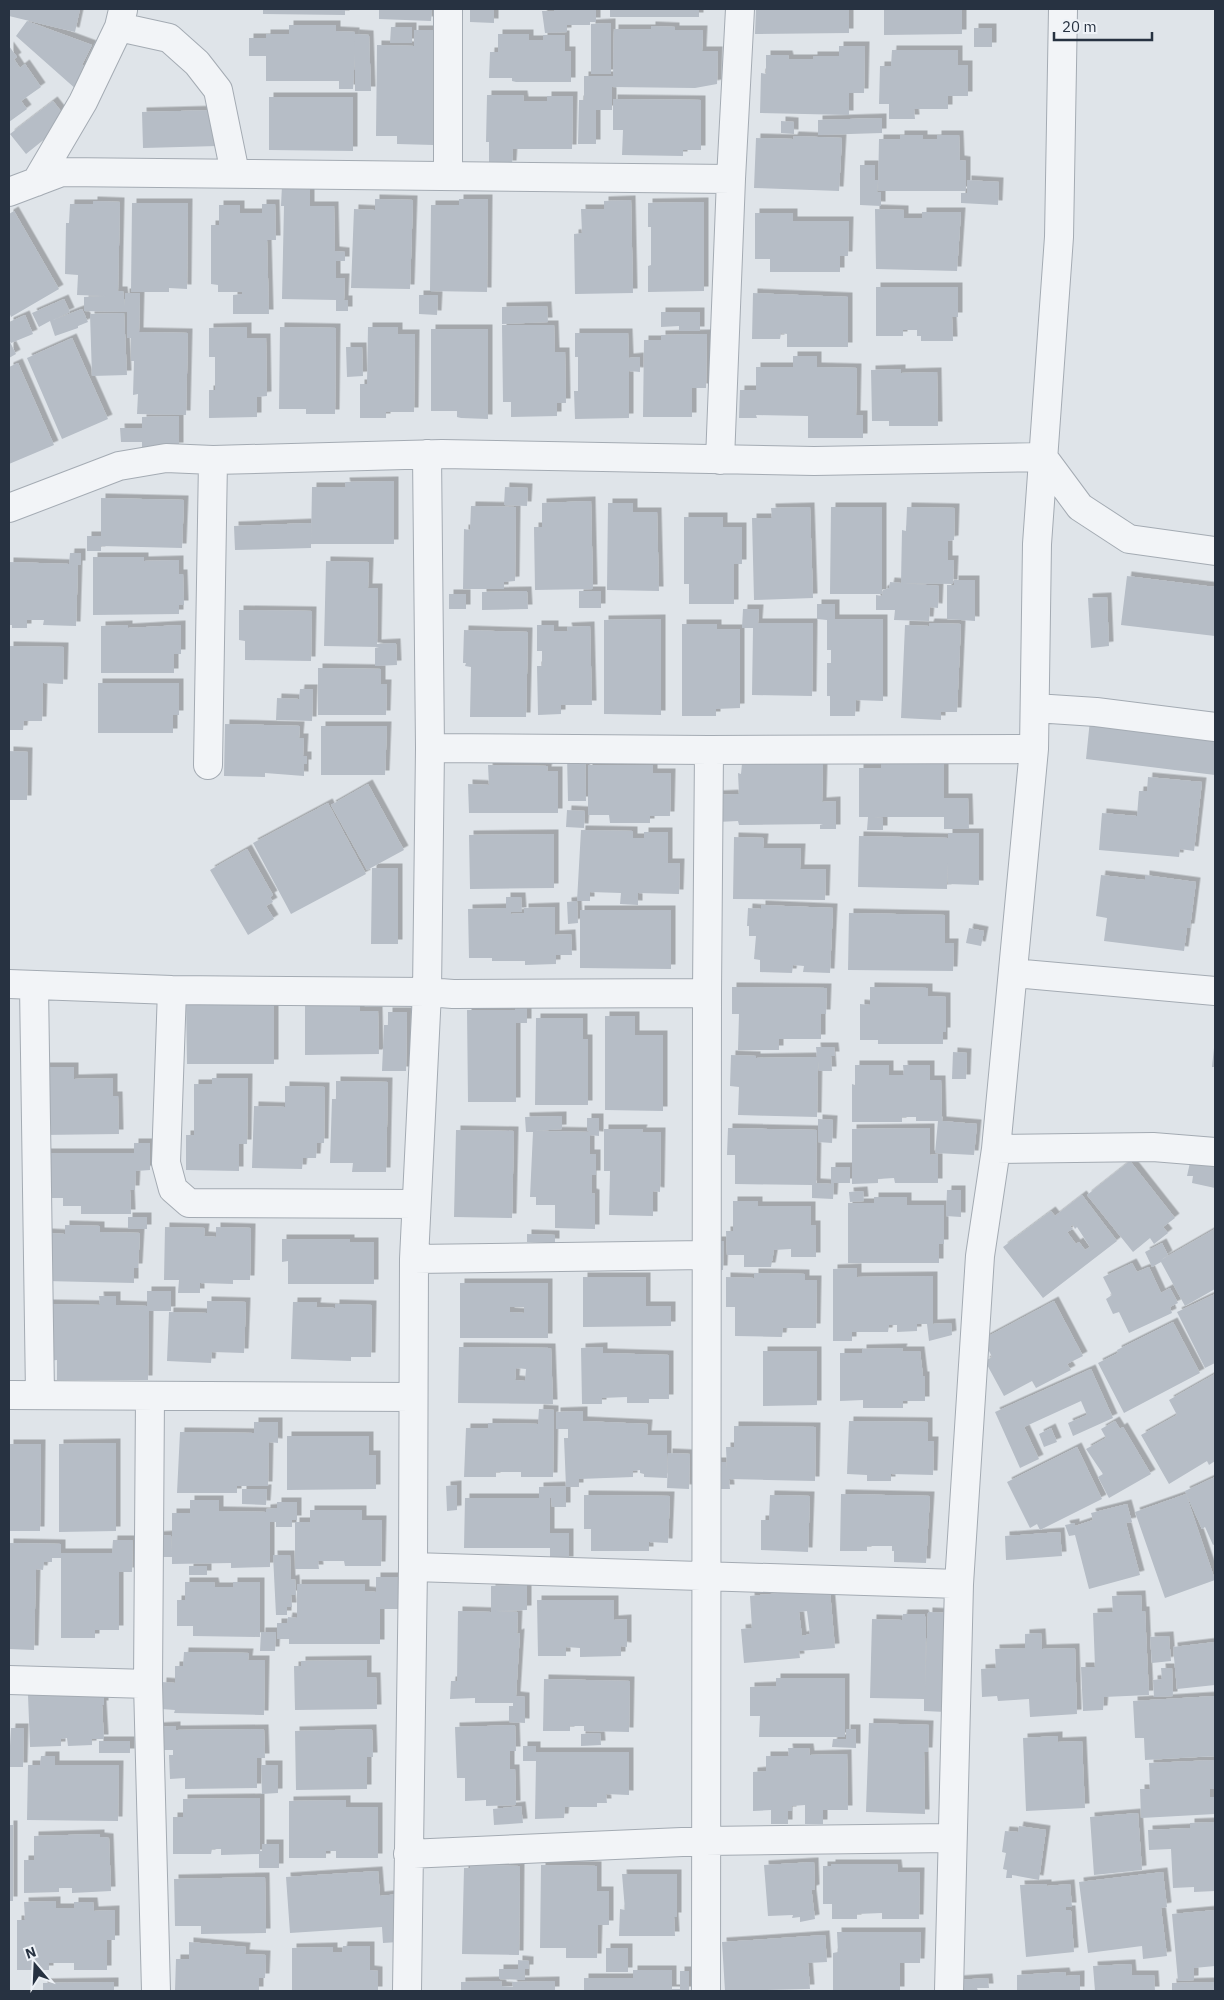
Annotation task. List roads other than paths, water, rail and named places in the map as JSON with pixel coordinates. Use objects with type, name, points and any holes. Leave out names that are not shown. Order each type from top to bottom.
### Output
[{"type":"street","points":[[448,9],[448,175]]},
{"type":"street","points":[[720,460],[730,179],[740,9]]},
{"type":"street","points":[[950,1991],[951,1838],[959,1584],[980,1256],[996,1149],[1034,749],[1037,544],[1059,237],[1063,9]]},
{"type":"street","points":[[36,182],[83,102],[121,18],[169,38],[197,63],[218,90],[235,173]]},
{"type":"street","points":[[9,192],[62,172],[730,179]]},
{"type":"street","points":[[9,508],[119,466],[166,458],[213,460],[427,454],[814,461],[1043,457]]},
{"type":"street","points":[[407,1991],[413,1567],[414,1259],[427,992],[430,748],[427,454]]},
{"type":"street","points":[[1043,457],[1080,507],[1129,539],[1215,551]]},
{"type":"street","points":[[208,764],[213,460]]},
{"type":"street","points":[[1035,708],[1096,712],[1215,727]]},
{"type":"street","points":[[430,748],[709,750],[1034,749]]},
{"type":"street","points":[[706,1991],[705,1255],[709,750]]},
{"type":"street","points":[[1013,973],[1215,991]]},
{"type":"street","points":[[40,1394],[22,985],[172,990],[427,992],[453,994],[707,993]]},
{"type":"street","points":[[172,990],[166,1163],[173,1189],[189,1203],[416,1204]]},
{"type":"street","points":[[996,1149],[1153,1147],[1215,1152]]},
{"type":"street","points":[[414,1259],[705,1255]]},
{"type":"street","points":[[9,1394],[413,1397]]},
{"type":"street","points":[[150,1396],[148,1684],[156,1991]]},
{"type":"street","points":[[413,1567],[959,1584]]},
{"type":"street","points":[[9,1680],[148,1684]]},
{"type":"street","points":[[408,1854],[705,1841],[951,1838]]}]
